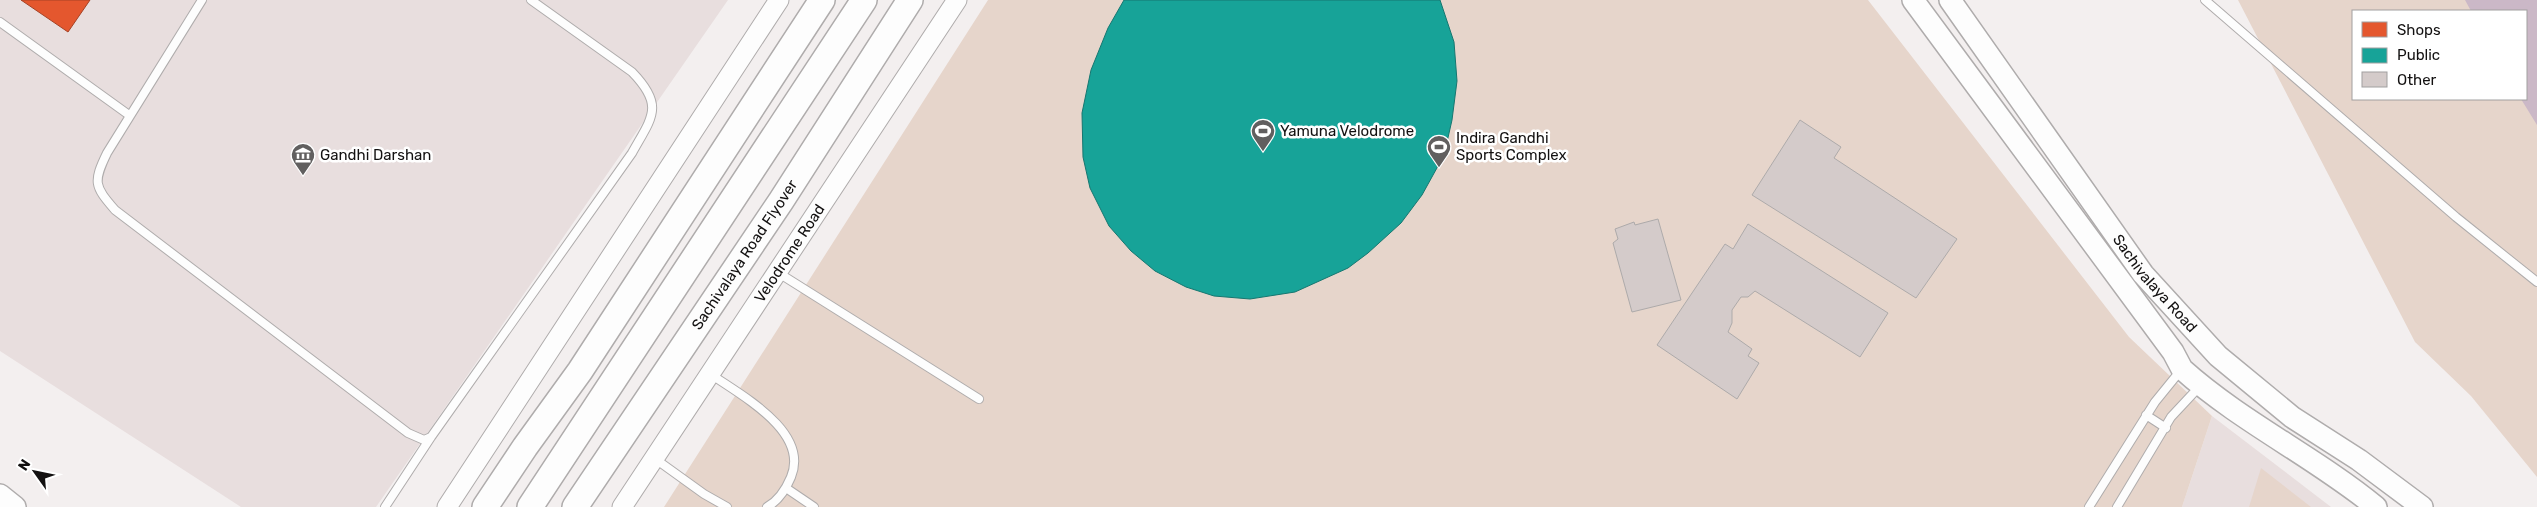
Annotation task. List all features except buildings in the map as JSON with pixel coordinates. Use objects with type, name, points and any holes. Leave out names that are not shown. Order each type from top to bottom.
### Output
[{"type":"highway","points":[[485,507],[524,447],[580,371],[822,0]]},
{"type":"highway","points":[[530,507],[864,0]]},
{"type":"highway","name":"Sachivalaya Road Flyover","points":[[576,507],[781,201],[910,0]]},
{"type":"main road","name":"Sachivalaya Road","points":[[1913,0],[2192,378],[2349,485],[2376,507]]},
{"type":"main road","name":"Sachivalaya Road","points":[[1950,0],[2143,274],[2218,356],[2292,417],[2359,460],[2422,507]]},
{"type":"main road","points":[[2192,378],[2218,356]]},
{"type":"main road","points":[[2278,438],[2292,417]]},
{"type":"main road","points":[[0,495],[14,507]]},
{"type":"street","points":[[446,507],[779,0]]},
{"type":"street","name":"Velodrome Road","points":[[622,507],[957,0]]},
{"type":"street","points":[[0,491],[28,507]]},
{"type":"lane","points":[[202,0],[130,115],[98,171],[96,185],[115,210],[408,433],[420,439],[430,437]]},
{"type":"lane","points":[[385,507],[430,437],[632,153],[650,120],[653,98],[632,72],[531,0]]},
{"type":"lane","points":[[2205,0],[2456,217],[2537,282]]},
{"type":"lane","points":[[0,22],[130,115]]},
{"type":"lane","points":[[777,272],[979,399]]},
{"type":"lane","points":[[709,373],[763,410],[775,420],[785,435],[795,460],[786,488],[767,507]]},
{"type":"lane","points":[[2089,507],[2146,415],[2192,378]]},
{"type":"lane","points":[[2117,507],[2166,428],[2192,378]]},
{"type":"lane","points":[[2146,415],[2166,428]]},
{"type":"lane","points":[[654,458],[722,506]]},
{"type":"lane","points":[[786,488],[814,507]]},
{"type":"shaded area","name":"Gandhi Darshan","points":[[0,0],[728,0],[376,507],[241,507],[0,351]]},
{"type":"shaded area","name":"Indira Gandhi Sports Complex","points":[[988,0],[1868,0],[2129,337],[2212,416],[2182,507],[664,507]]},
{"type":"shaded area","points":[[2238,0],[2537,0],[2537,477],[2471,396],[2415,342]]},
{"type":"shaded area","points":[[2465,0],[2537,0],[2537,125],[2522,100],[2527,100],[2527,10],[2470,10]]},
{"type":"shaded area","points":[[2212,416],[2331,507],[2182,507]]},
{"type":"shaded area","points":[[2261,468],[2311,507],[2249,507]]},
{"type":"place","name":"Yamuna Velodrome","points":[[1263,152]]},
{"type":"place","name":"Indira Gandhi Sports Complex","points":[[1439,168]]},
{"type":"place","name":"Gandhi Darshan","points":[[303,176]]}]
